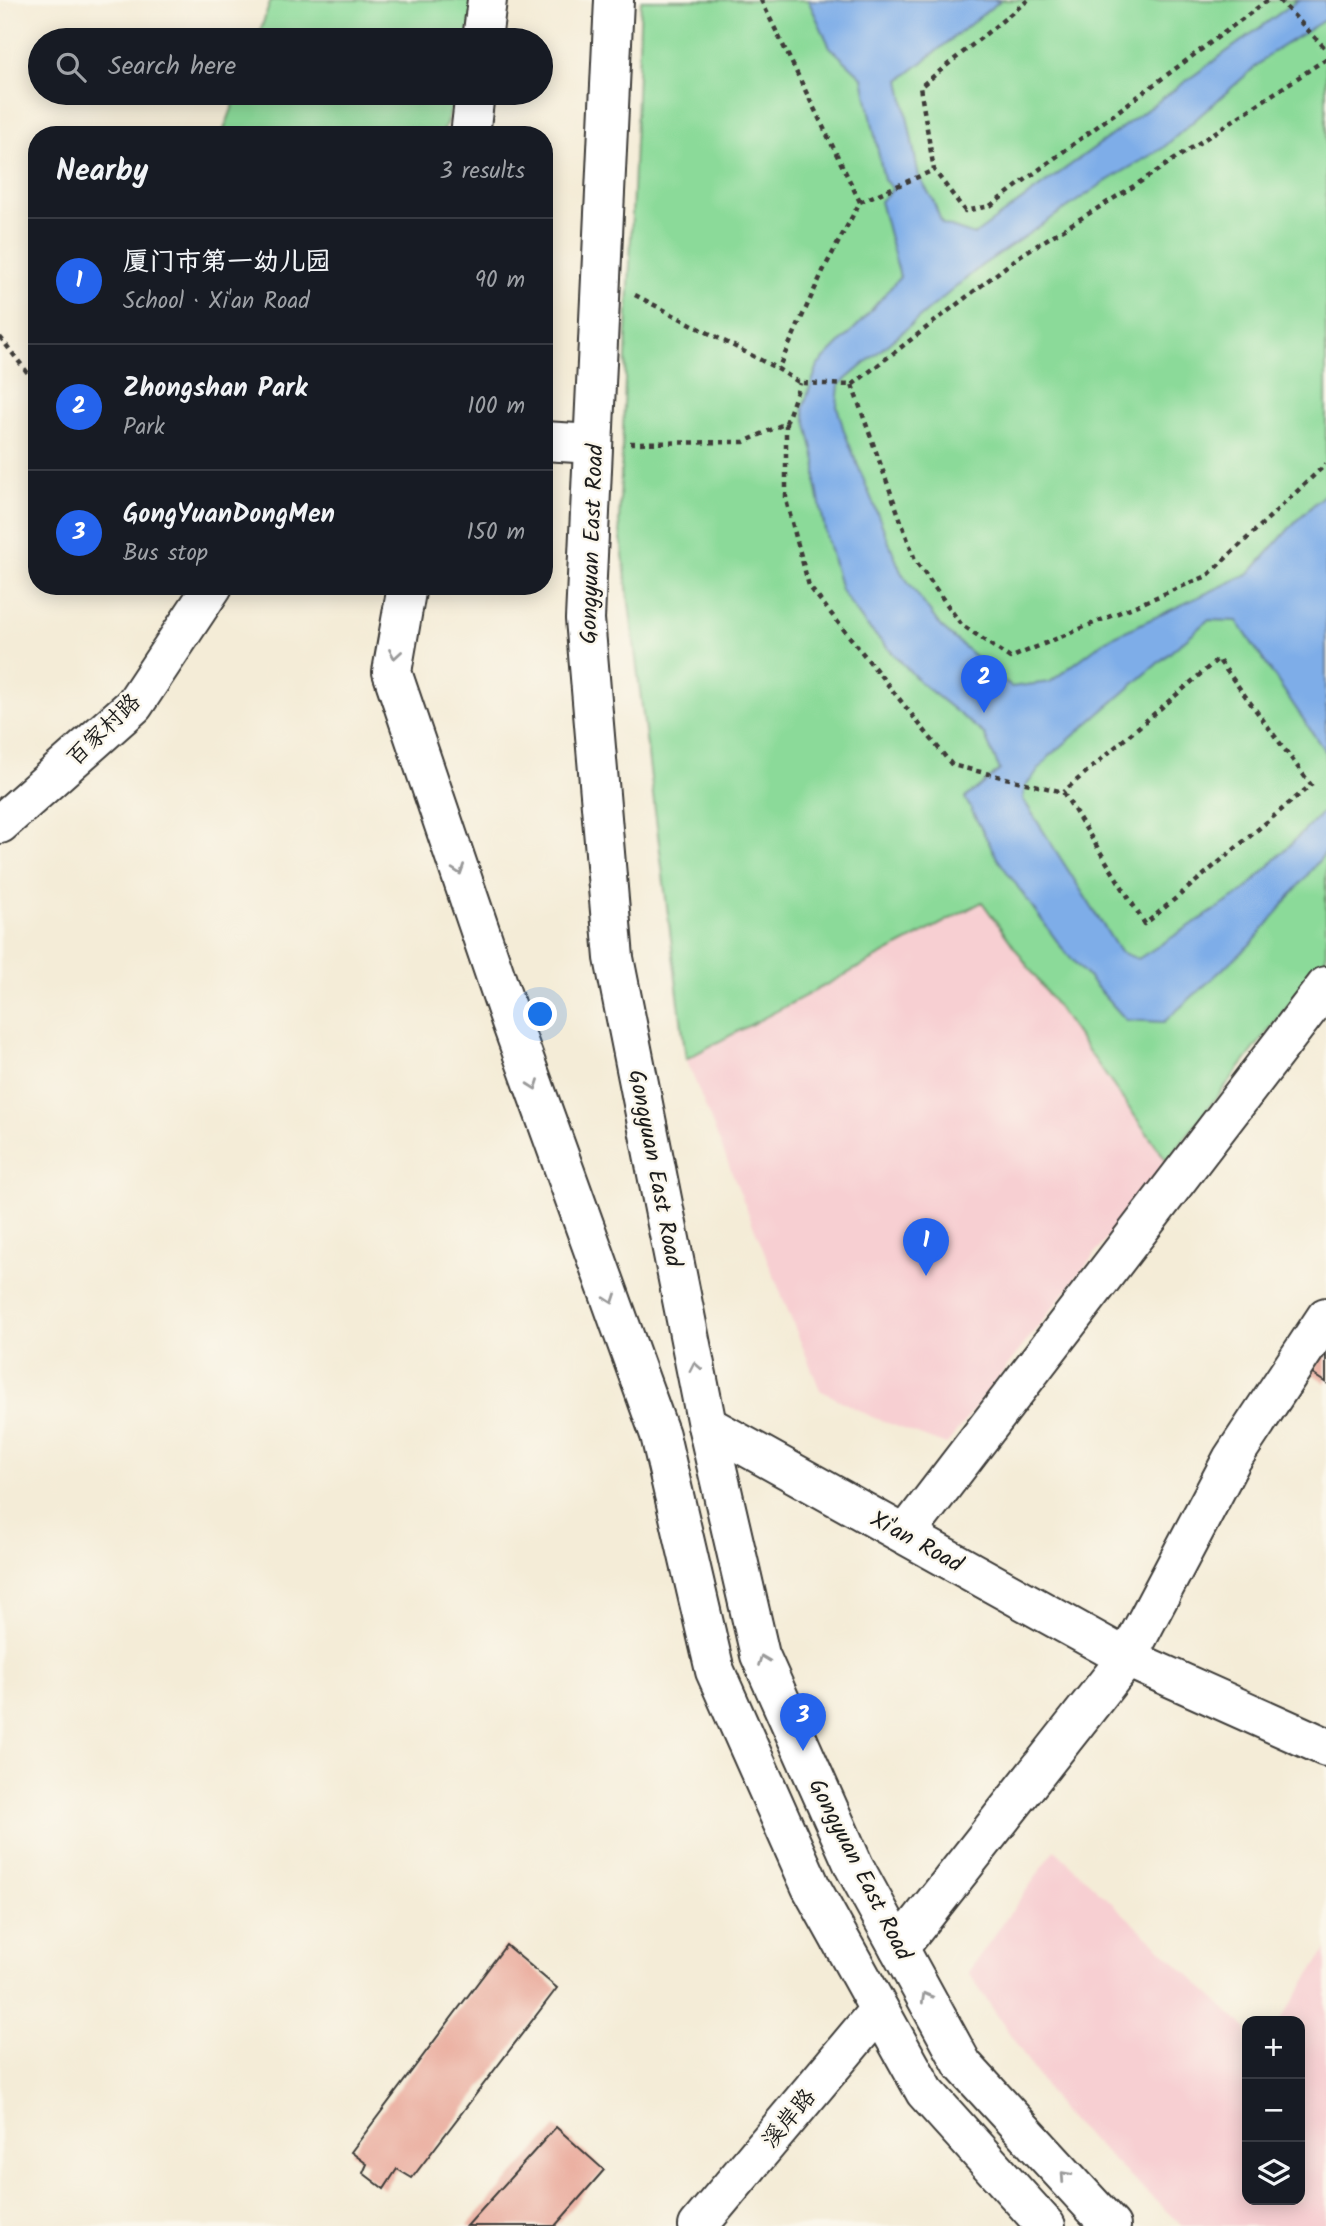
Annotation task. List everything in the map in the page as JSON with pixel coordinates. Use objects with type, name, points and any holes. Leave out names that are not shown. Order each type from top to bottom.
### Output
[{"type":"main road","points":[[484,28],[487,0]]},
{"type":"main road","name":"Gongyuan East Road","points":[[614,0],[585,619],[614,958],[707,1425],[760,1655],[854,1866],[964,2065],[1111,2226]]},
{"type":"main road","points":[[471,126],[474,105]]},
{"type":"main road","points":[[553,442],[593,444]]},
{"type":"main road","name":"百家村路","points":[[0,824],[134,705],[207,595]]},
{"type":"main road","name":"Gongyuan East Road","points":[[405,595],[392,672],[516,1035],[660,1435],[715,1671],[811,1887],[925,2092],[1046,2226]]},
{"type":"main road","points":[[905,1535],[1326,986]]},
{"type":"main road","points":[[899,1948],[1127,1658],[1232,1459],[1326,1317]]},
{"type":"main road","name":"Xi'an Road","points":[[707,1425],[1127,1658],[1326,1747]]},
{"type":"main road","name":"溪岸路","points":[[698,2226],[879,2010]]},
{"type":"path","points":[[761,0],[860,202]]},
{"type":"path","points":[[1028,0],[920,87],[934,170],[965,211],[990,206],[1268,0]]},
{"type":"path","points":[[1279,0],[1326,49]]},
{"type":"path","points":[[601,277],[800,383],[852,385],[1021,255],[1134,186],[1326,59]]},
{"type":"path","points":[[778,369],[824,269],[860,202],[934,170]]},
{"type":"path","points":[[0,337],[28,373]]},
{"type":"path","points":[[800,383],[786,423],[786,500],[809,586],[952,765],[1063,792],[1145,924],[1311,785],[1218,659],[1063,792]]},
{"type":"path","points":[[852,385],[915,560],[961,624],[1010,658],[1207,576],[1326,464]]},
{"type":"path","points":[[593,444],[744,442],[786,423]]},
{"type":"shaded area","points":[[982,902],[1167,1161],[946,1445],[872,1417],[820,1390],[686,1059]]},
{"type":"shaded area","points":[[1055,1850],[1242,2024],[1242,2205],[1305,2205],[1305,2016],[1283,2016],[1326,1950],[1326,2226],[1182,2226],[1063,2113],[968,1972]]},
{"type":"green space","points":[[271,0],[483,0],[478,28],[261,28]]},
{"type":"green space","points":[[641,0],[1326,0],[1326,957],[1167,1161],[982,902],[686,1059],[619,523]]},
{"type":"green space","points":[[233,105],[453,105],[445,126],[225,126]]},
{"type":"water","points":[[808,0],[1001,0],[900,80],[919,177],[933,200],[942,224],[974,235],[1298,0],[1326,0],[1326,19],[1270,54],[1163,148],[1105,182],[981,266],[839,385],[837,406],[844,431],[901,572],[941,627],[1011,687],[1050,682],[1106,640],[1250,573],[1295,522],[1326,493],[1326,753],[1237,621],[1208,620],[1049,757],[1025,787],[1023,799],[1120,952],[1138,959],[1243,892],[1326,809],[1326,852],[1254,941],[1164,1022],[1126,1020],[1062,948],[997,858],[965,798],[1000,770],[984,734],[922,684],[865,624],[841,590],[826,535],[816,484],[816,461],[803,408],[818,365],[900,277],[880,201],[893,189],[884,180],[863,78],[830,47]]},
{"type":"building","points":[[1326,1352],[1326,1383],[1311,1373]]},
{"type":"building","points":[[506,1945],[557,1988],[412,2178],[397,2169],[384,2189],[363,2173],[367,2164],[351,2152]]},
{"type":"building","points":[[556,2127],[604,2170],[555,2226],[467,2226]]},
{"type":"place","name":"Zhongshan Park","points":[[984,713]]},
{"type":"place","name":"厦门市第一幼儿园","points":[[926,1276]]},
{"type":"place","name":"GongYuanDongMen","points":[[803,1751]]}]
